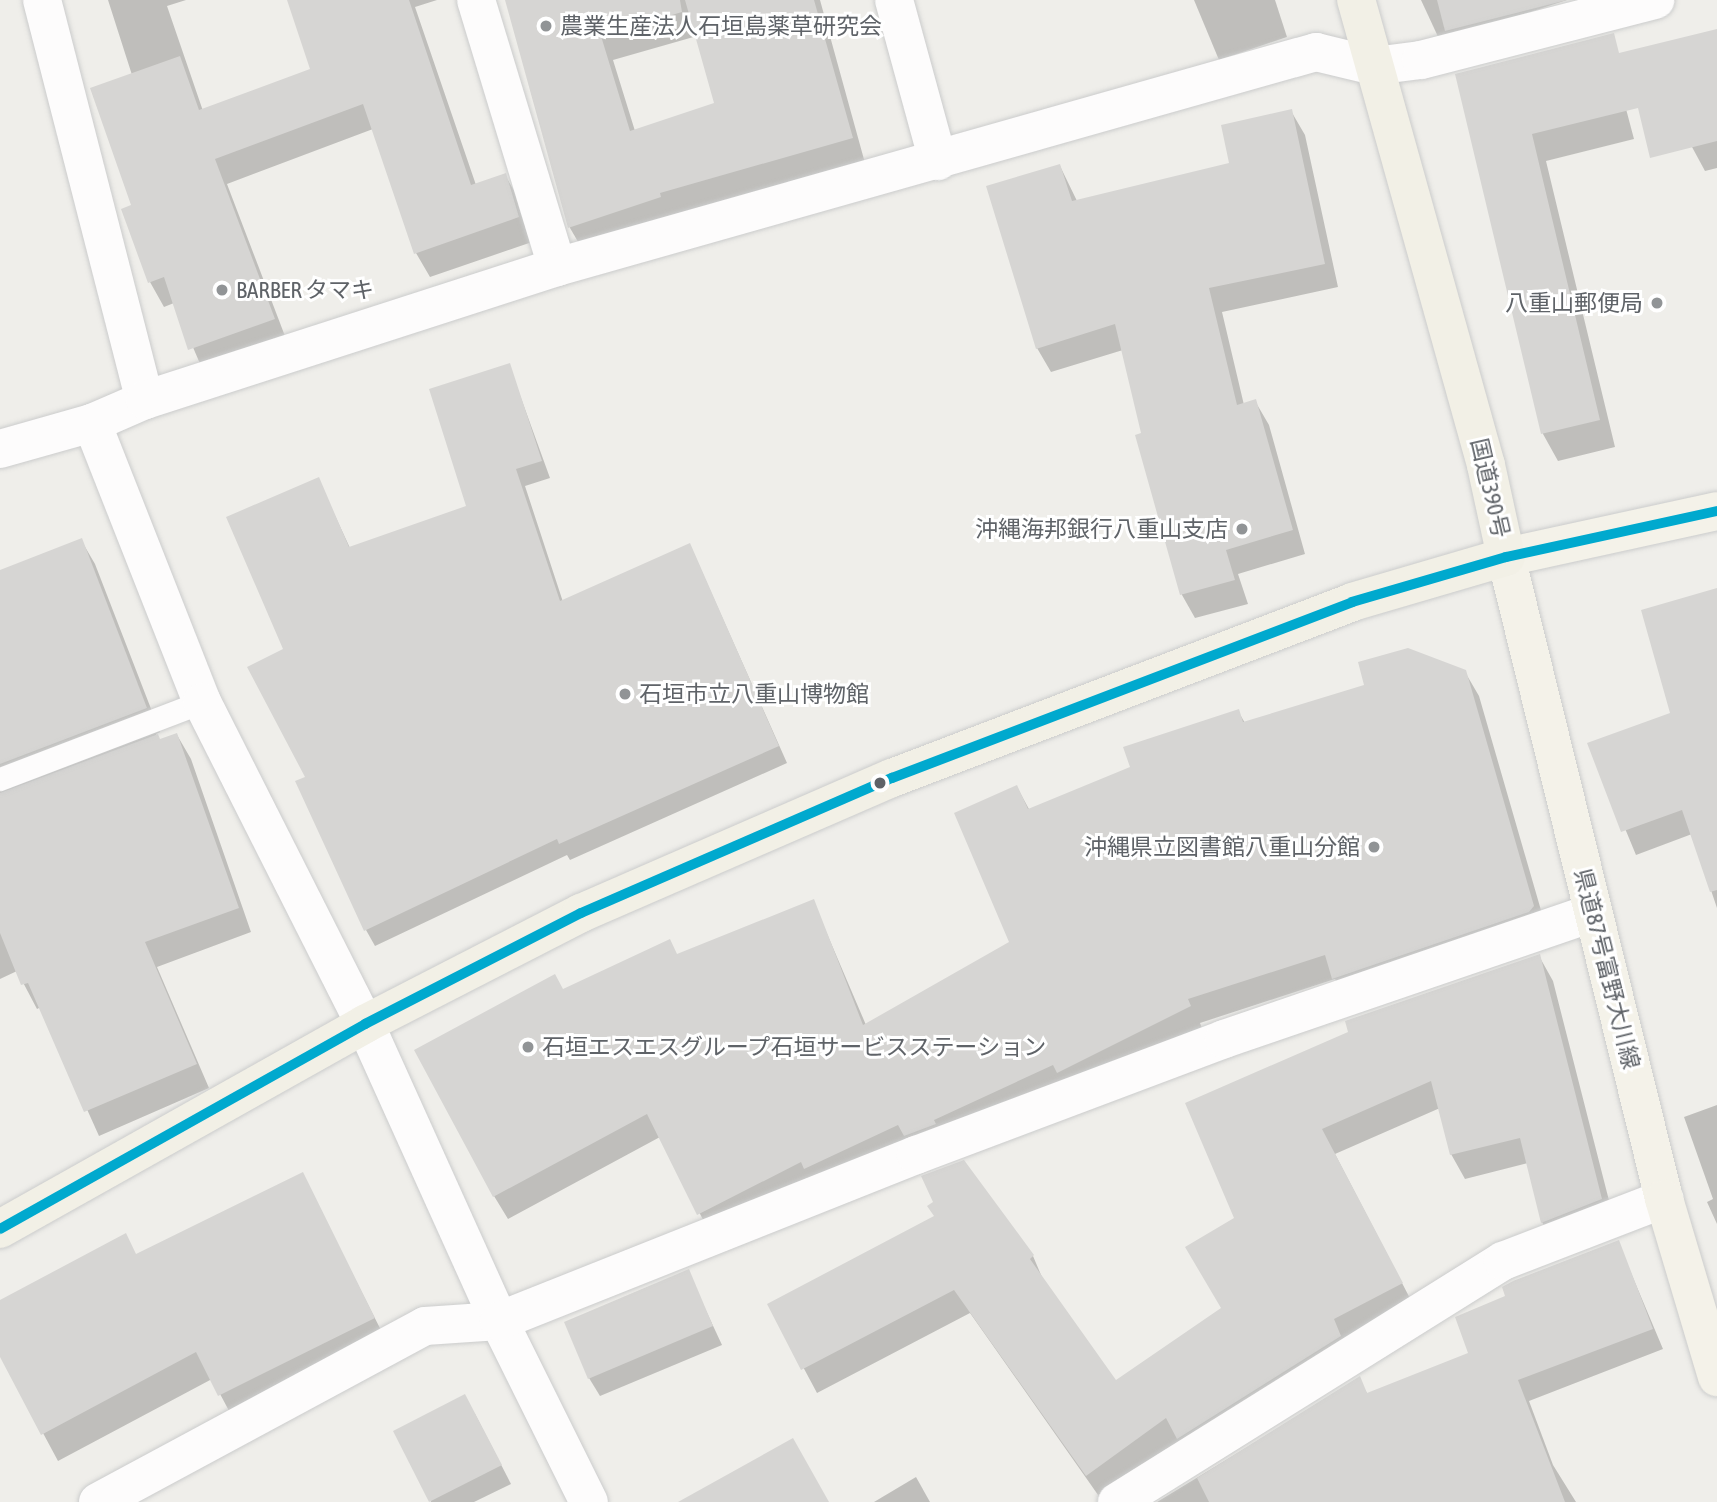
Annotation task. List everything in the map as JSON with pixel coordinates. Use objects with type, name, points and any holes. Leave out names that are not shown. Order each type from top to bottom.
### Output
[{"type":"highway","name":"国道390号","points":[[0,1229],[365,1024],[581,913],[892,778],[1352,602],[1506,557],[1486,465],[1356,0]]},
{"type":"main road","points":[[1506,557],[1717,512]]},
{"type":"main road","name":"県道87号富野大川線","points":[[1506,557],[1664,1199],[1709,1321],[1717,1377]]},
{"type":"street","points":[[42,0],[145,400]]},
{"type":"street","points":[[476,0],[557,267]]},
{"type":"street","points":[[894,0],[939,161]]},
{"type":"street","points":[[0,449],[92,423],[145,400],[557,267],[939,161],[1316,52],[1374,66],[1421,60],[1654,0]]},
{"type":"street","points":[[92,423],[202,702],[365,1024],[499,1321],[589,1502]]},
{"type":"street","points":[[98,1502],[425,1326],[499,1321],[903,1160],[1224,1039],[1593,914]]},
{"type":"street","points":[[1117,1502],[1503,1261],[1664,1199]]},
{"type":"lane","points":[[0,779],[202,702]]},
{"type":"building","points":[[287,0],[409,0],[471,185],[506,173],[519,217],[414,254],[363,104],[215,159],[275,319],[188,350],[164,277],[148,283],[121,209],[131,205],[90,88],[180,56],[199,110],[310,69]]},
{"type":"building","points":[[505,0],[680,0],[682,12],[601,36],[630,131],[714,103],[685,0],[814,0],[853,138],[660,193],[661,197],[568,228]]},
{"type":"building","points":[[1437,0],[1567,0],[1445,31]]},
{"type":"building","points":[[1717,29],[1717,141],[1650,158],[1638,108],[1532,134],[1600,420],[1541,434],[1455,74],[1614,33],[1619,53]]},
{"type":"building","points":[[1292,109],[1325,264],[1209,288],[1237,405],[1256,399],[1293,530],[1226,550],[1235,580],[1180,595],[1135,435],[1141,433],[1115,324],[1036,349],[986,186],[1060,164],[1072,201],[1229,163],[1221,125]]},
{"type":"building","points":[[510,363],[542,461],[516,469],[560,601],[690,543],[779,746],[559,844],[557,839],[364,931],[295,781],[305,777],[247,667],[283,649],[226,517],[319,477],[349,547],[466,506],[429,389]]},
{"type":"building","points":[[82,538],[147,708],[0,764],[0,570]]},
{"type":"building","points":[[1717,588],[1717,890],[1710,892],[1682,810],[1621,832],[1587,743],[1670,713],[1641,610]]},
{"type":"building","points":[[1408,648],[1466,670],[1534,906],[1529,912],[1332,979],[1325,955],[1188,999],[1191,1006],[1057,1073],[1053,1065],[934,1120],[936,1124],[904,1136],[898,1125],[804,1169],[801,1162],[697,1215],[647,1114],[493,1197],[414,1050],[555,974],[563,989],[670,939],[677,954],[814,899],[863,1025],[1009,942],[954,813],[1017,785],[1028,809],[1130,767],[1123,747],[1239,709],[1243,722],[1364,685],[1358,662]]},
{"type":"building","points":[[177,733],[239,908],[145,942],[197,1064],[84,1112],[28,983],[21,985],[0,933],[0,793],[158,734],[160,739]]},
{"type":"building","points":[[1540,954],[1602,1199],[1541,1223],[1520,1138],[1450,1155],[1431,1081],[1322,1129],[1403,1283],[1334,1319],[1341,1336],[1177,1439],[1166,1418],[1086,1476],[954,1290],[801,1370],[767,1304],[934,1216],[927,1206],[933,1202],[921,1176],[964,1160],[1034,1255],[1030,1259],[1116,1380],[1221,1308],[1185,1247],[1234,1218],[1185,1103],[1348,1032],[1345,1021]]},
{"type":"building","points":[[303,1172],[375,1318],[218,1396],[196,1352],[41,1435],[0,1357],[0,1300],[126,1233],[136,1254]]},
{"type":"building","points":[[1619,1240],[1653,1329],[1518,1380],[1565,1502],[1209,1502],[1197,1478],[1360,1376],[1367,1393],[1468,1353],[1455,1317],[1505,1296],[1502,1287],[1513,1281]]},
{"type":"building","points":[[689,1269],[713,1326],[588,1379],[564,1322]]},
{"type":"building","points":[[465,1394],[502,1465],[429,1502],[393,1431]]},
{"type":"building","points":[[793,1438],[829,1502],[678,1502]]},
{"type":"transit line","points":[[0,1229],[365,1024],[581,913],[892,778],[1352,602],[1506,557],[1717,511]]},
{"type":"place","name":"農業生産法人石垣島薬草研究会","points":[[546,26]]},
{"type":"place","name":"BARBER タマキ","points":[[222,290]]},
{"type":"place","name":"八重山郵便局","points":[[1657,303]]},
{"type":"place","name":"沖縄海邦銀行八重山支店","points":[[1242,529]]},
{"type":"place","name":"石垣市立八重山博物館","points":[[625,694]]},
{"type":"place","name":"沖縄県立図書館八重山分館","points":[[1374,847]]},
{"type":"place","name":"石垣エスエスグループ石垣サービスステーション","points":[[528,1047]]}]
